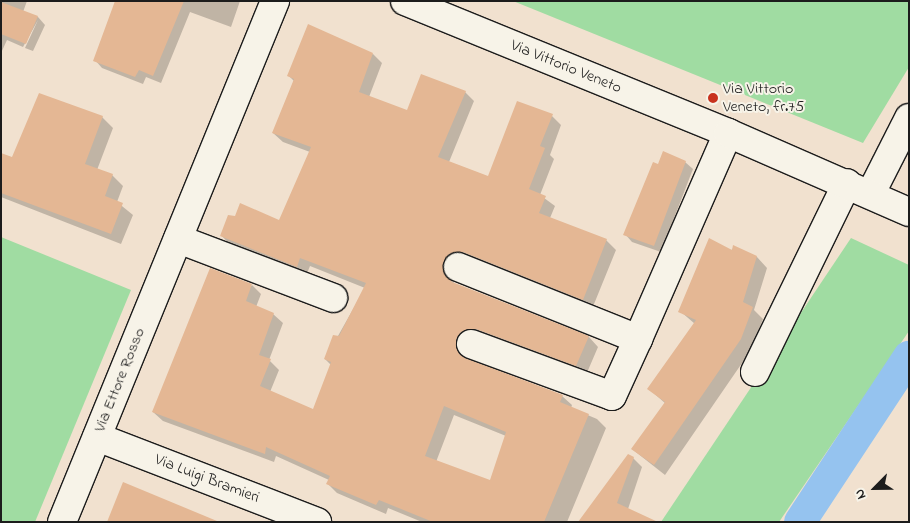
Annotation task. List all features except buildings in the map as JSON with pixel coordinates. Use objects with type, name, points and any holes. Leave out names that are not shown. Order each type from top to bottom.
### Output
[{"type":"street","name":"Via Ettore Rosso","points":[[62,522],[275,1]]},
{"type":"street","name":"Via Vittorio Veneto","points":[[409,2],[859,188],[909,212]]},
{"type":"street","points":[[755,372],[859,188],[909,118]]},
{"type":"street","points":[[471,344],[612,396],[728,133]]},
{"type":"street","points":[[178,239],[333,298]]},
{"type":"street","points":[[458,267],[638,339]]},
{"type":"street","name":"Via Luigi Bramieri","points":[[97,437],[317,522]]},
{"type":"green space","points":[[513,1],[909,1],[909,67],[863,143]]},
{"type":"green space","points":[[1,237],[131,290],[35,522],[1,522]]},
{"type":"green space","points":[[851,238],[909,265],[909,331],[779,522],[661,522]]},
{"type":"waterway","points":[[800,522],[909,357]]},
{"type":"place","name":"Via Vittorio Veneto, fr.75","points":[[713,98]]}]
